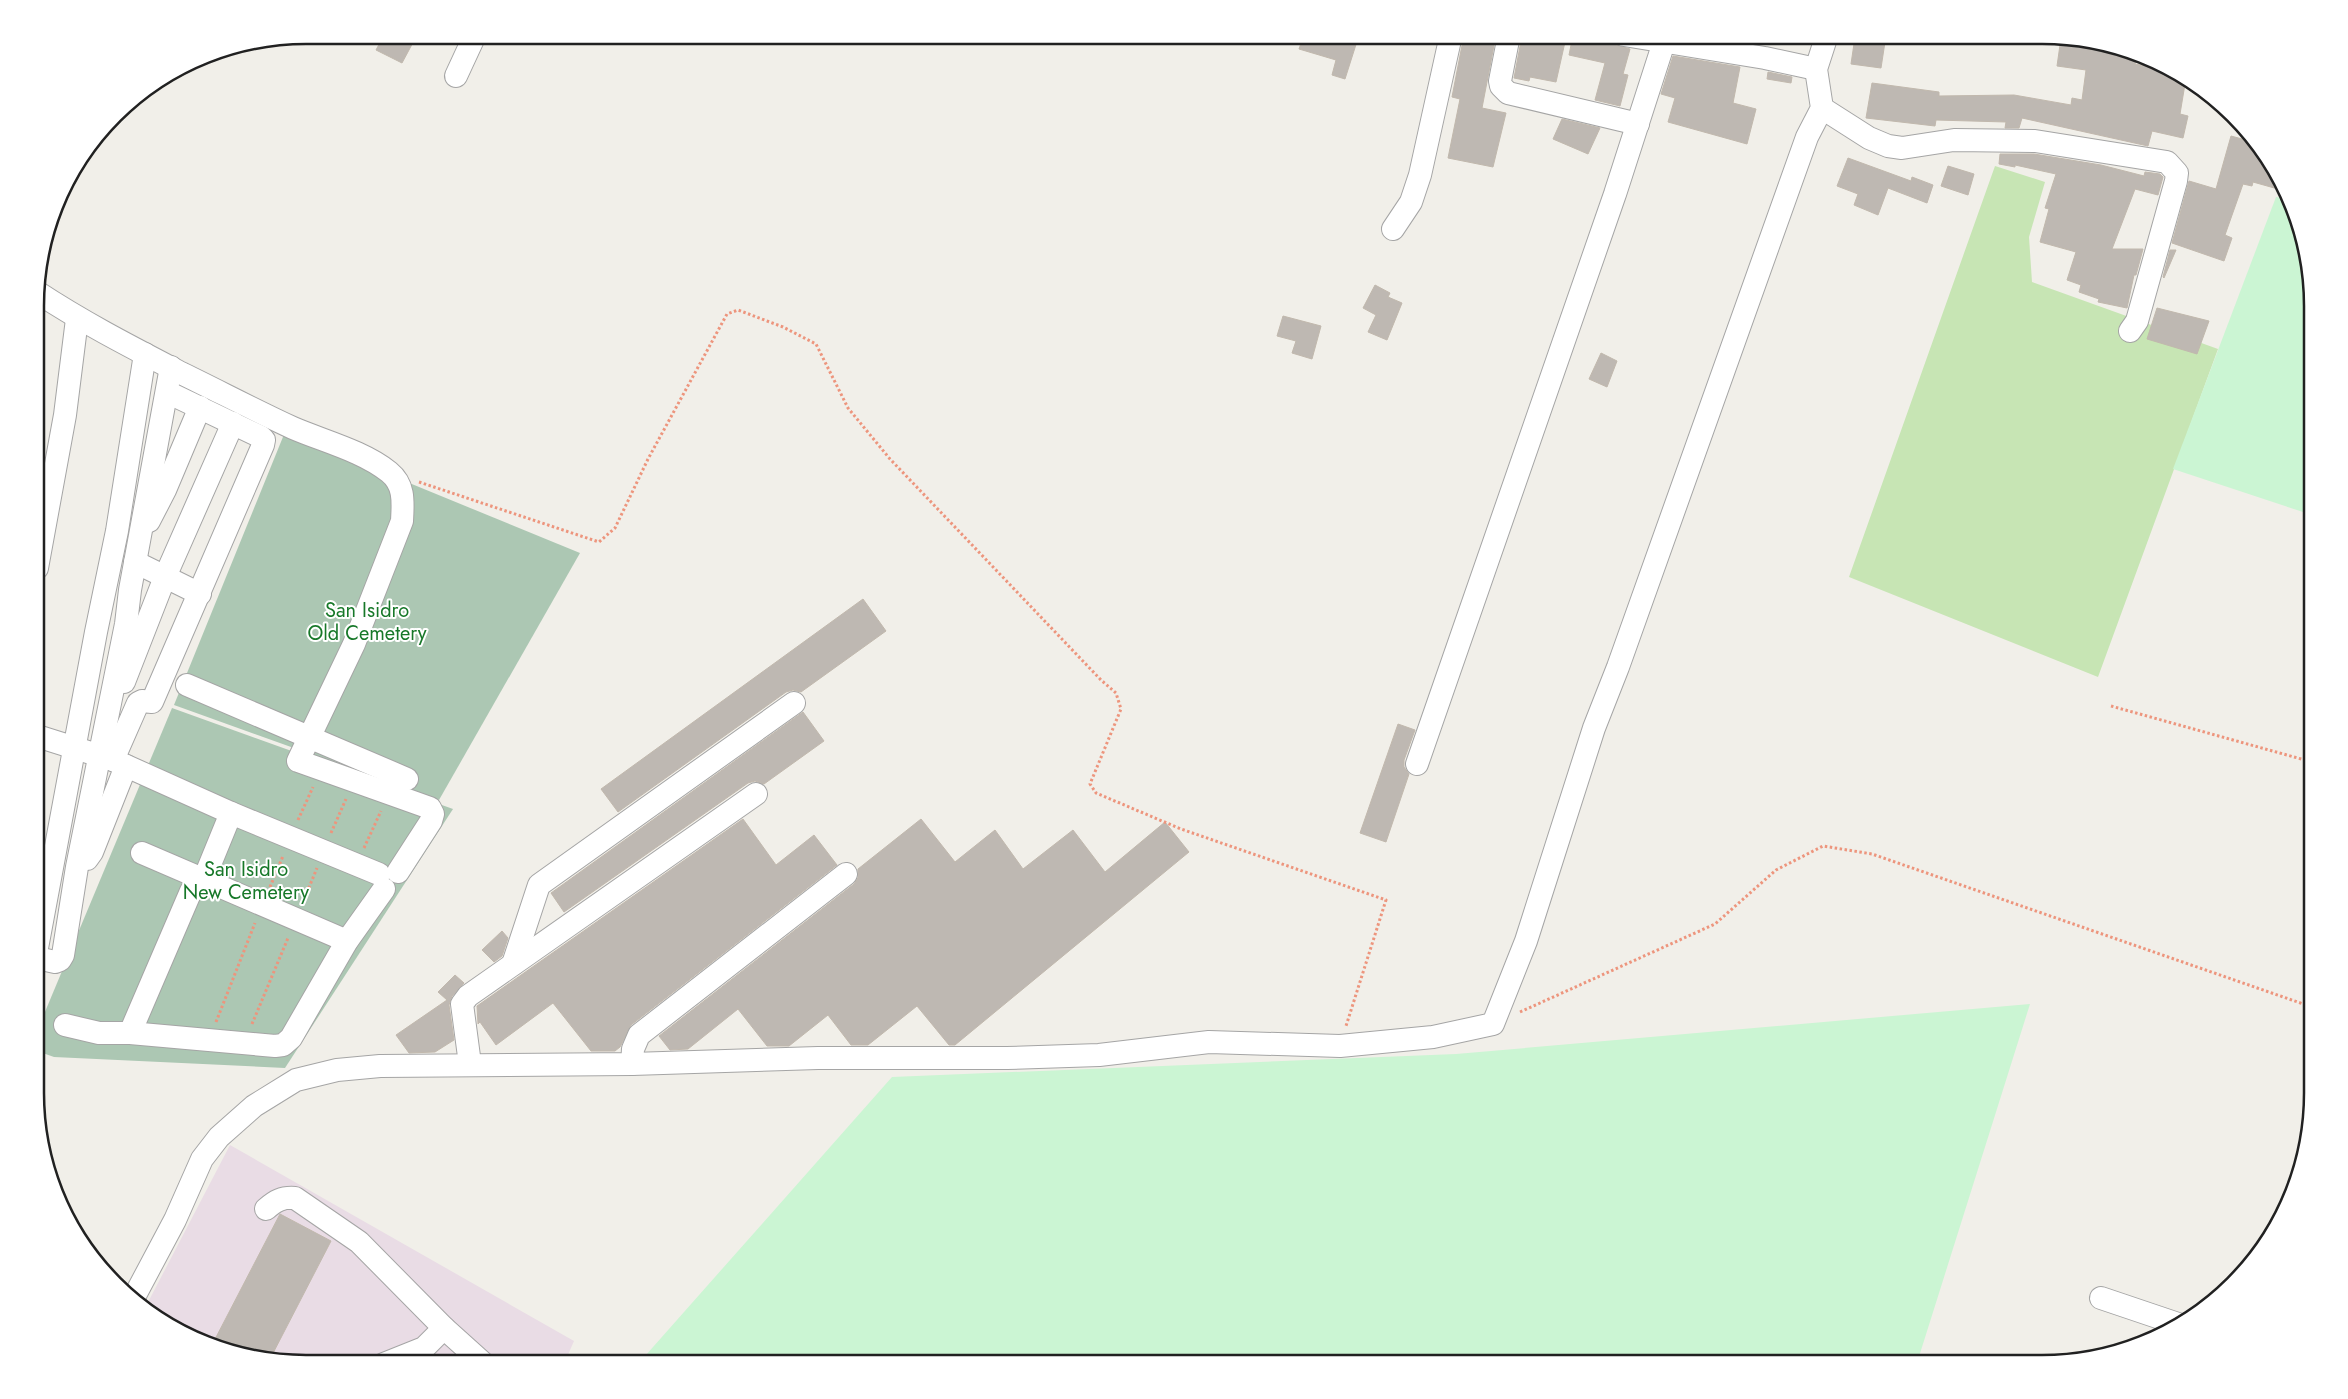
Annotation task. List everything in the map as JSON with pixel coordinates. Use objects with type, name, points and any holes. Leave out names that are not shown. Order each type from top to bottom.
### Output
[{"type":"street","points":[[456,76],[469,44]]},
{"type":"street","points":[[1393,229],[1411,202],[1420,175],[1450,44]]},
{"type":"street","points":[[1507,44],[1500,81],[1501,86],[1508,93],[1638,124]]},
{"type":"street","points":[[1417,764],[1615,194],[1663,44]]},
{"type":"street","points":[[1677,44],[1816,68]]},
{"type":"street","points":[[136,1293],[175,1220],[202,1159],[219,1137],[254,1106],[296,1080],[337,1070],[380,1066],[470,1064],[632,1064],[818,1058],[1007,1058],[1099,1055],[1209,1042],[1340,1046],[1433,1037],[1494,1024],[1526,941],[1594,728],[1618,667],[1807,136],[1822,108],[1816,68],[1824,44]]},
{"type":"street","points":[[1822,108],[1869,138],[1888,146],[1902,148],[1954,140],[2035,141],[2167,162],[2176,173],[2176,181],[2137,321],[2130,331]]},
{"type":"street","points":[[44,297],[78,319],[145,354],[292,428],[358,455],[390,472],[402,488],[404,500],[402,521],[354,644],[298,761],[430,808],[432,814],[431,821],[387,878],[347,941],[291,1038],[283,1045],[275,1046],[209,1039],[99,1032],[64,1026]]},
{"type":"street","points":[[44,530],[65,415],[78,319]]},
{"type":"street","points":[[44,912],[96,632],[117,531],[145,354]]},
{"type":"street","points":[[77,868],[92,852],[113,760],[104,729],[131,630],[135,562],[171,367]]},
{"type":"street","points":[[44,960],[55,962],[60,960],[63,955],[77,868],[113,760],[138,703],[142,701],[152,702],[263,445],[264,440],[261,437],[167,392]]},
{"type":"street","points":[[140,533],[150,520],[166,490],[200,407]]},
{"type":"street","points":[[131,630],[165,577],[233,423]]},
{"type":"street","points":[[133,429],[160,434]]},
{"type":"street","points":[[117,531],[140,533]]},
{"type":"street","points":[[135,562],[200,594]]},
{"type":"street","points":[[96,632],[131,630],[178,642]]},
{"type":"street","points":[[187,686],[407,779]]},
{"type":"street","points":[[513,964],[540,885],[794,703]]},
{"type":"street","points":[[44,738],[113,760],[231,813],[387,878]]},
{"type":"street","points":[[470,1064],[462,1004],[468,996],[756,794]]},
{"type":"street","points":[[130,1033],[191,891],[204,879],[231,813]]},
{"type":"street","points":[[142,853],[347,941]]},
{"type":"street","points":[[54,861],[77,868]]},
{"type":"street","points":[[632,1064],[633,1050],[639,1034],[846,874]]},
{"type":"street","points":[[266,1209],[275,1200],[286,1197],[295,1198],[359,1242],[444,1328],[474,1355]]},
{"type":"street","points":[[2101,1298],[2168,1322]]},
{"type":"street","points":[[426,1355],[444,1328]]},
{"type":"path","points":[[390,472],[598,542],[615,528],[648,459],[727,314],[738,310],[783,327],[816,344],[848,408],[890,459],[1101,680],[1116,693],[1120,709],[1090,784],[1096,793],[1181,829],[1386,900],[1340,1046]]},
{"type":"path","points":[[2111,706],[2304,760]]},
{"type":"path","points":[[209,1039],[321,768]]},
{"type":"path","points":[[244,1042],[354,780]]},
{"type":"path","points":[[356,864],[389,793]]},
{"type":"path","points":[[1494,1024],[1715,924],[1776,870],[1823,846],[1872,854],[2304,1004]]},
{"type":"shaded area","points":[[230,1145],[574,1341],[568,1355],[289,1355],[255,1350],[222,1341],[190,1328],[148,1302]]},
{"type":"green space","points":[[1995,166],[2045,182],[2029,237],[2032,282],[2218,349],[2098,677],[1849,577]]},
{"type":"green space","points":[[2276,197],[2280,198],[2295,238],[2304,289],[2304,512],[2173,469]]},
{"type":"green space","name":"San Isidro Old Cemetery","points":[[285,432],[580,553],[439,800],[174,705]]},
{"type":"green space","name":"San Isidro New Cemetery","points":[[172,708],[453,809],[285,1068],[54,1057],[44,1053],[44,1014]]},
{"type":"green space","points":[[2030,1004],[1920,1355],[646,1355],[892,1077],[1456,1054]]},
{"type":"building","points":[[379,44],[412,44],[402,63],[376,50]]},
{"type":"building","points":[[1301,44],[1356,44],[1345,79],[1332,75],[1336,60],[1299,49]]},
{"type":"building","points":[[1462,44],[1494,44],[1482,108],[1506,113],[1493,167],[1448,158],[1460,99],[1452,97]]},
{"type":"building","points":[[1520,44],[1565,44],[1556,82],[1530,77],[1529,81],[1514,78]]},
{"type":"building","points":[[1571,44],[1615,44],[1630,49],[1623,74],[1628,75],[1620,106],[1595,100],[1605,63],[1569,55]]},
{"type":"building","points":[[1854,44],[1885,44],[1881,68],[1851,64]]},
{"type":"building","points":[[2060,44],[2110,53],[2135,62],[2135,64],[2147,66],[2173,79],[2185,86],[2180,114],[2188,116],[2183,138],[2152,131],[2148,146],[2022,118],[2019,128],[2005,128],[2006,122],[1936,120],[1935,126],[1866,118],[1872,83],[1939,92],[1939,96],[2014,95],[2071,105],[2072,98],[2082,100],[2086,70],[2057,66]]},
{"type":"building","points":[[1673,56],[1740,67],[1733,103],[1756,109],[1747,144],[1668,122],[1675,98],[1661,94]]},
{"type":"building","points":[[1768,72],[1792,77],[1791,83],[1767,79]]},
{"type":"building","points":[[1562,119],[1600,128],[1588,154],[1553,139]]},
{"type":"building","points":[[2231,136],[2245,140],[2260,160],[2276,189],[2253,182],[2252,186],[2243,184],[2225,235],[2232,238],[2224,261],[2172,243],[2189,181],[2216,189]]},
{"type":"building","points":[[2000,154],[2034,154],[2101,165],[2144,176],[2145,172],[2160,174],[2163,177],[2158,195],[2135,189],[2112,249],[2143,249],[2136,275],[2134,275],[2127,308],[2098,302],[2099,299],[2079,292],[2081,285],[2067,280],[2076,252],[2040,242],[2049,209],[2045,208],[2056,174],[2015,165],[2015,167],[1999,164]]},
{"type":"building","points":[[1848,158],[1911,181],[1912,177],[1933,185],[1927,203],[1888,188],[1878,215],[1854,205],[1858,194],[1837,186]]},
{"type":"building","points":[[1948,166],[1974,174],[1968,195],[1941,186]]},
{"type":"building","points":[[2170,250],[2176,250],[2164,278],[2163,277]]},
{"type":"building","points":[[1375,285],[1390,293],[1388,297],[1402,303],[1387,340],[1368,332],[1376,315],[1363,308]]},
{"type":"building","points":[[2157,308],[2209,321],[2197,354],[2147,339]]},
{"type":"building","points":[[1283,316],[1321,326],[1312,359],[1292,353],[1296,341],[1277,336]]},
{"type":"building","points":[[1601,353],[1617,361],[1607,387],[1589,379]]},
{"type":"building","points":[[863,599],[886,631],[801,692],[793,690],[786,692],[618,812],[601,789]]},
{"type":"building","points":[[803,712],[824,741],[764,784],[755,781],[748,783],[564,912],[551,893]]},
{"type":"building","points":[[1398,724],[1415,730],[1404,760],[1404,767],[1409,774],[1386,842],[1360,833]]},
{"type":"building","points":[[743,819],[776,865],[814,835],[837,865],[631,1025],[620,1047],[615,1051],[591,1051],[553,1003],[496,1045],[480,1022],[478,1024],[477,1006]]},
{"type":"building","points":[[921,819],[955,862],[995,830],[1023,869],[1073,830],[1105,872],[1165,822],[1189,852],[955,1045],[949,1045],[917,1006],[868,1045],[851,1045],[828,1015],[789,1046],[767,1046],[738,1009],[688,1049],[670,1050],[659,1036],[854,884],[858,878],[858,869]]},
{"type":"building","points":[[502,931],[508,938],[502,956],[494,962],[482,950]]},
{"type":"building","points":[[455,975],[464,983],[452,996],[449,1005],[454,1040],[435,1052],[409,1053],[396,1035],[447,1000],[438,992]]},
{"type":"building","points":[[280,1214],[331,1241],[273,1353],[238,1346],[215,1339]]}]
